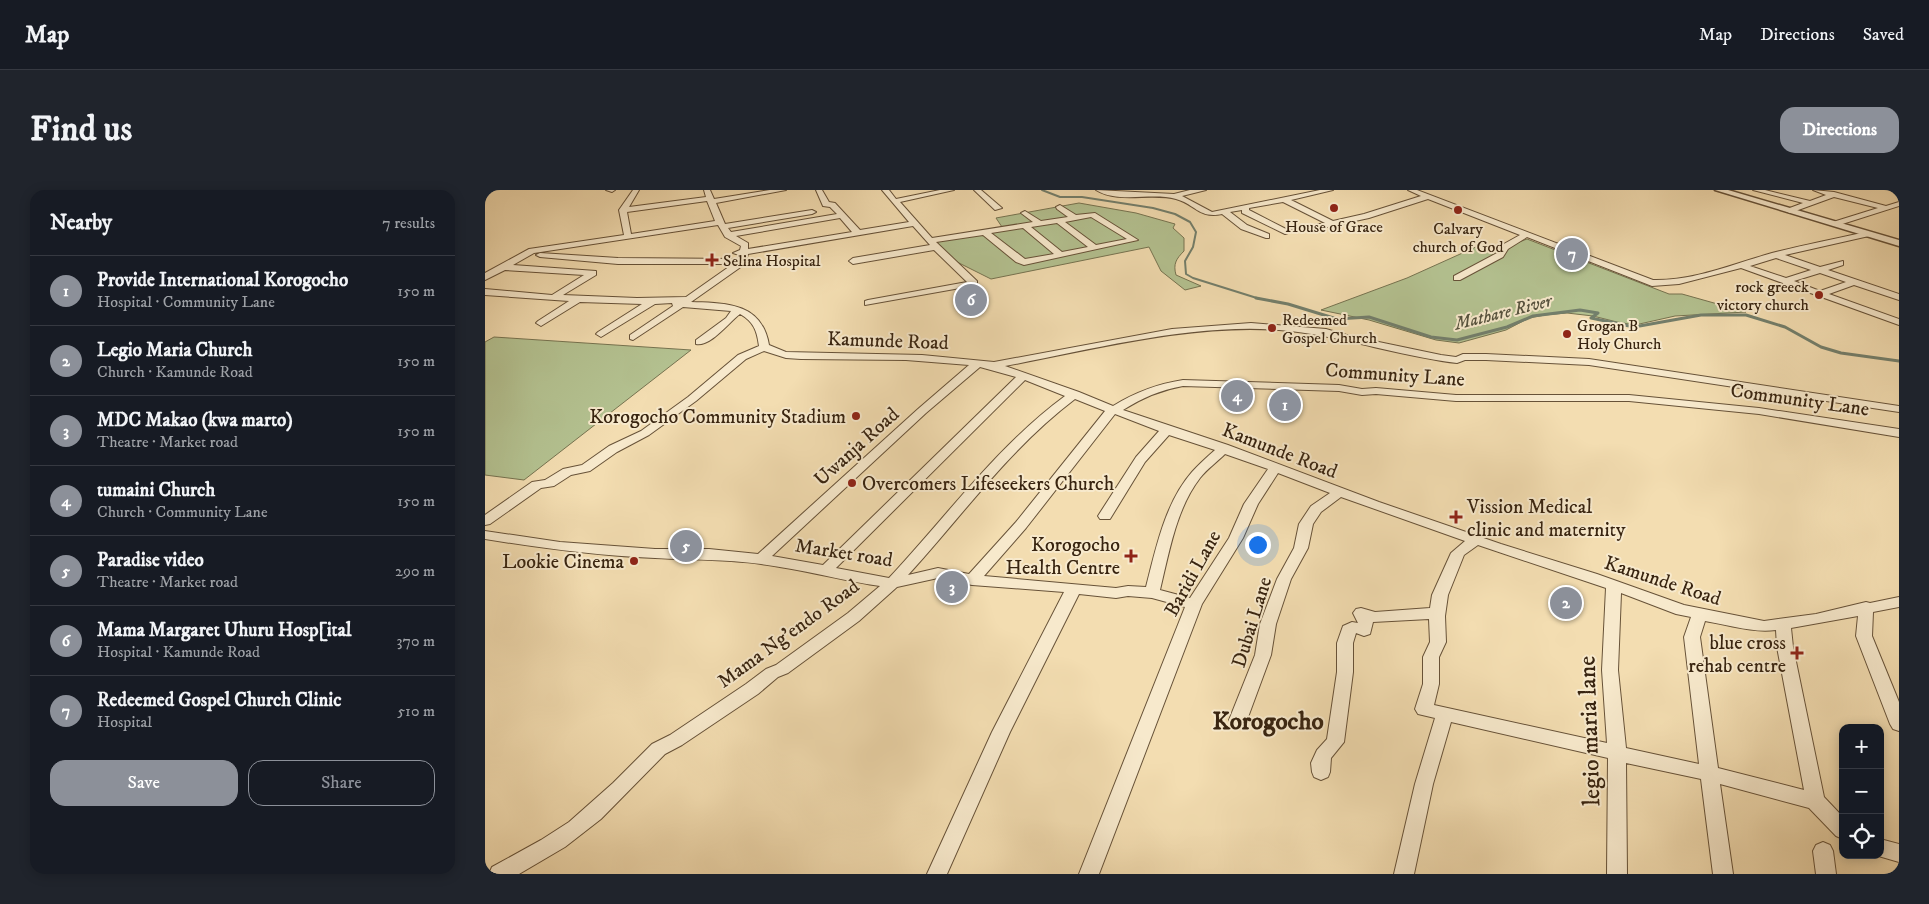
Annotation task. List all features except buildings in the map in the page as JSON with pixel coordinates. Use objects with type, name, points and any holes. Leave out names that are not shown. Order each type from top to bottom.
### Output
[{"type":"street","points":[[628,237],[623,210],[636,190]]},
{"type":"street","points":[[623,210],[710,197],[783,190]]},
{"type":"street","points":[[819,190],[826,204],[835,208],[858,233]]},
{"type":"street","points":[[868,303],[974,283],[913,224],[898,201],[885,190]]},
{"type":"street","points":[[898,201],[951,190]]},
{"type":"street","points":[[977,190],[998,208]]},
{"type":"street","points":[[1099,190],[1116,194],[1175,197],[1198,204],[1207,210]]},
{"type":"street","points":[[1175,197],[1178,194],[1203,190]]},
{"type":"street","points":[[1175,197],[1211,214],[1329,190]]},
{"type":"street","points":[[1411,190],[1652,283],[1661,284],[1681,281],[1740,264],[1866,234]]},
{"type":"street","points":[[1719,190],[1899,243]]},
{"type":"street","points":[[1756,190],[1811,203]]},
{"type":"street","points":[[1816,190],[1885,208]]},
{"type":"street","points":[[1790,211],[1845,190]]},
{"type":"street","points":[[1755,201],[1772,194]]},
{"type":"street","points":[[633,338],[742,262],[745,245],[728,235],[721,225],[710,197]]},
{"type":"street","points":[[1318,227],[1366,216],[1427,197]]},
{"type":"street","points":[[898,201],[904,203],[932,198],[950,198]]},
{"type":"street","points":[[1284,199],[1330,223]]},
{"type":"street","points":[[1836,224],[1899,204]]},
{"type":"street","points":[[1060,207],[1075,218]]},
{"type":"street","points":[[1246,207],[1245,210],[1285,232],[1291,231]]},
{"type":"street","points":[[485,276],[532,251],[835,208]]},
{"type":"street","points":[[1223,211],[1244,227],[1266,236]]},
{"type":"street","points":[[1025,213],[1040,224]]},
{"type":"street","points":[[853,261],[985,232],[1095,215],[1134,240],[1021,261],[985,232]]},
{"type":"street","points":[[728,235],[841,216]]},
{"type":"street","points":[[1059,220],[1095,248]]},
{"type":"street","points":[[745,250],[737,253],[913,224]]},
{"type":"street","points":[[1025,226],[1061,255]]},
{"type":"street","points":[[1457,278],[1500,255],[1505,247],[1525,235]]},
{"type":"street","points":[[529,254],[618,261],[742,262]]},
{"type":"street","points":[[1776,255],[1899,297]]},
{"type":"street","points":[[1785,282],[1840,263]]},
{"type":"street","points":[[1740,264],[1899,322]]},
{"type":"street","points":[[500,267],[593,272],[553,298]]},
{"type":"street","points":[[1819,294],[1856,281]]},
{"type":"street","points":[[485,292],[553,298],[684,302],[729,307],[752,317],[759,326],[764,338],[764,347],[742,357],[692,399],[645,433],[613,449],[586,468],[567,472],[549,483],[537,485],[485,521]]},
{"type":"street","points":[[541,323],[580,298]]},
{"type":"street","points":[[601,334],[651,302]]},
{"type":"street","points":[[700,342],[731,319],[731,316],[739,310]]},
{"type":"street","points":[[978,363],[994,365],[1172,332],[1206,331],[1242,326],[1277,326],[1325,332],[1347,339],[1441,358],[1457,360],[1463,357],[1486,357],[1589,362],[1695,379],[1803,392],[1825,398],[1899,410]]},
{"type":"street","name":"Kamunde Road","points":[[764,347],[774,353],[879,356],[978,363],[1075,394],[1167,430],[1225,448],[1340,492],[1476,540],[1700,614],[1764,626],[1815,619],[1899,602]]},
{"type":"street","name":"Uwanja Road","points":[[761,558],[907,424],[978,363]]},
{"type":"street","points":[[826,570],[1023,376]]},
{"type":"street","name":"Community Lane","points":[[972,580],[1021,525],[1113,410],[1153,388],[1168,384],[1204,383],[1339,388],[1362,392],[1376,391],[1456,398],[1629,398],[1759,411],[1899,433]]},
{"type":"street","name":"Mama Ng'endo Road","points":[[499,874],[558,840],[576,827],[645,764],[649,756],[782,669],[863,610],[893,583],[1019,440],[1053,409],[1075,394]]},
{"type":"street","points":[[1105,516],[1140,460],[1167,430]]},
{"type":"street","points":[[1152,593],[1168,535],[1186,491],[1195,476],[1225,448]]},
{"type":"street","name":"Baridi Lane","points":[[1089,874],[1135,760],[1194,604],[1236,538],[1251,504],[1275,467]]},
{"type":"street","name":"Dubai Lane","points":[[1239,720],[1263,656],[1268,624],[1284,579],[1301,548],[1307,524],[1316,509],[1340,492]]},
{"type":"street","name":"Market road","points":[[485,535],[560,546],[655,554],[709,554],[761,558],[826,570],[844,576],[893,583],[938,573],[972,580],[1074,588],[1116,594],[1128,592],[1152,593],[1194,604]]},
{"type":"street","points":[[1476,540],[1458,553],[1440,595],[1437,616],[1438,642],[1431,657],[1431,684],[1424,709],[1549,736],[1677,768],[1709,773],[1815,801],[1839,826]]},
{"type":"street","name":"legio maria lane","points":[[1614,586],[1610,670],[1617,753],[1617,874]]},
{"type":"street","points":[[937,874],[1001,732],[1074,588]]},
{"type":"street","points":[[1866,608],[1864,636],[1899,724]]},
{"type":"street","points":[[1321,772],[1319,763],[1326,749],[1335,742],[1345,672],[1347,634],[1352,627],[1365,630],[1366,623],[1361,613],[1375,617],[1429,612],[1437,616]]},
{"type":"street","points":[[1700,614],[1692,637],[1723,874]]},
{"type":"street","points":[[1783,623],[1785,647],[1815,801]]},
{"type":"street","points":[[1404,874],[1424,784],[1445,714]]},
{"type":"street","points":[[1884,849],[1899,853]]},
{"type":"street","points":[[1823,851],[1826,874]]},
{"type":"green space","points":[[1079,203],[1136,213],[1175,224],[1173,228],[1184,238],[1184,251],[1177,259],[1175,265],[1176,275],[1201,286],[1185,290],[1161,271],[1149,247],[991,279],[927,247],[942,239],[1004,230],[996,218]]},
{"type":"green space","points":[[1527,239],[1669,294],[1682,294],[1746,312],[1675,316],[1635,325],[1593,316],[1567,313],[1545,315],[1529,318],[1506,330],[1459,343],[1436,340],[1369,320],[1321,310],[1407,278],[1478,246],[1496,251]]},
{"type":"green space","points":[[494,337],[691,350],[524,480],[485,475],[485,342]]},
{"type":"waterway","name":"Mathare River","points":[[1042,190],[1060,197],[1082,197],[1153,208],[1175,214],[1190,222],[1196,232],[1193,247],[1185,261],[1186,274],[1193,278],[1258,298]]},
{"type":"waterway","name":"Mathare River","points":[[1258,298],[1288,304],[1337,319],[1369,317],[1431,337],[1457,340],[1507,327],[1533,316],[1580,310],[1598,313],[1591,318],[1634,327],[1701,315],[1746,315],[1785,327],[1821,347],[1841,353],[1899,361]]},
{"type":"place","name":"House of Grace","points":[[1334,208]]},
{"type":"place","name":"Calvary church of God","points":[[1458,210]]},
{"type":"place","name":"Redeemed Gospel Church Clinic","points":[[1572,254]]},
{"type":"place","name":"Selina Hospital","points":[[712,260]]},
{"type":"place","name":"rock greeck victory church","points":[[1819,295]]},
{"type":"place","name":"Mama Margaret Uhuru Hosp[ital","points":[[971,300]]},
{"type":"place","name":"Redeemed Gospel Church","points":[[1272,328]]},
{"type":"place","name":"Grogan B Holy Church","points":[[1567,334]]},
{"type":"place","name":"tumaini Church","points":[[1237,396]]},
{"type":"place","name":"Provide International Korogocho","points":[[1285,405]]},
{"type":"place","name":"Korogocho Community Stadium","points":[[856,416]]},
{"type":"place","name":"Overcomers Lifeseekers Church","points":[[852,483]]},
{"type":"place","name":"Vission Medical clinic and maternity","points":[[1456,517]]},
{"type":"place","name":"Paradise video","points":[[686,546]]},
{"type":"place","name":"Korogocho Health Centre","points":[[1131,556]]},
{"type":"place","name":"Lookie Cinema","points":[[634,561]]},
{"type":"place","name":"MDC Makao (kwa marto)","points":[[952,587]]},
{"type":"place","name":"Legio Maria Church","points":[[1566,603]]},
{"type":"place","name":"blue cross rehab centre","points":[[1797,653]]},
{"type":"district","name":"Korogocho","points":[[1268,720]]}]
